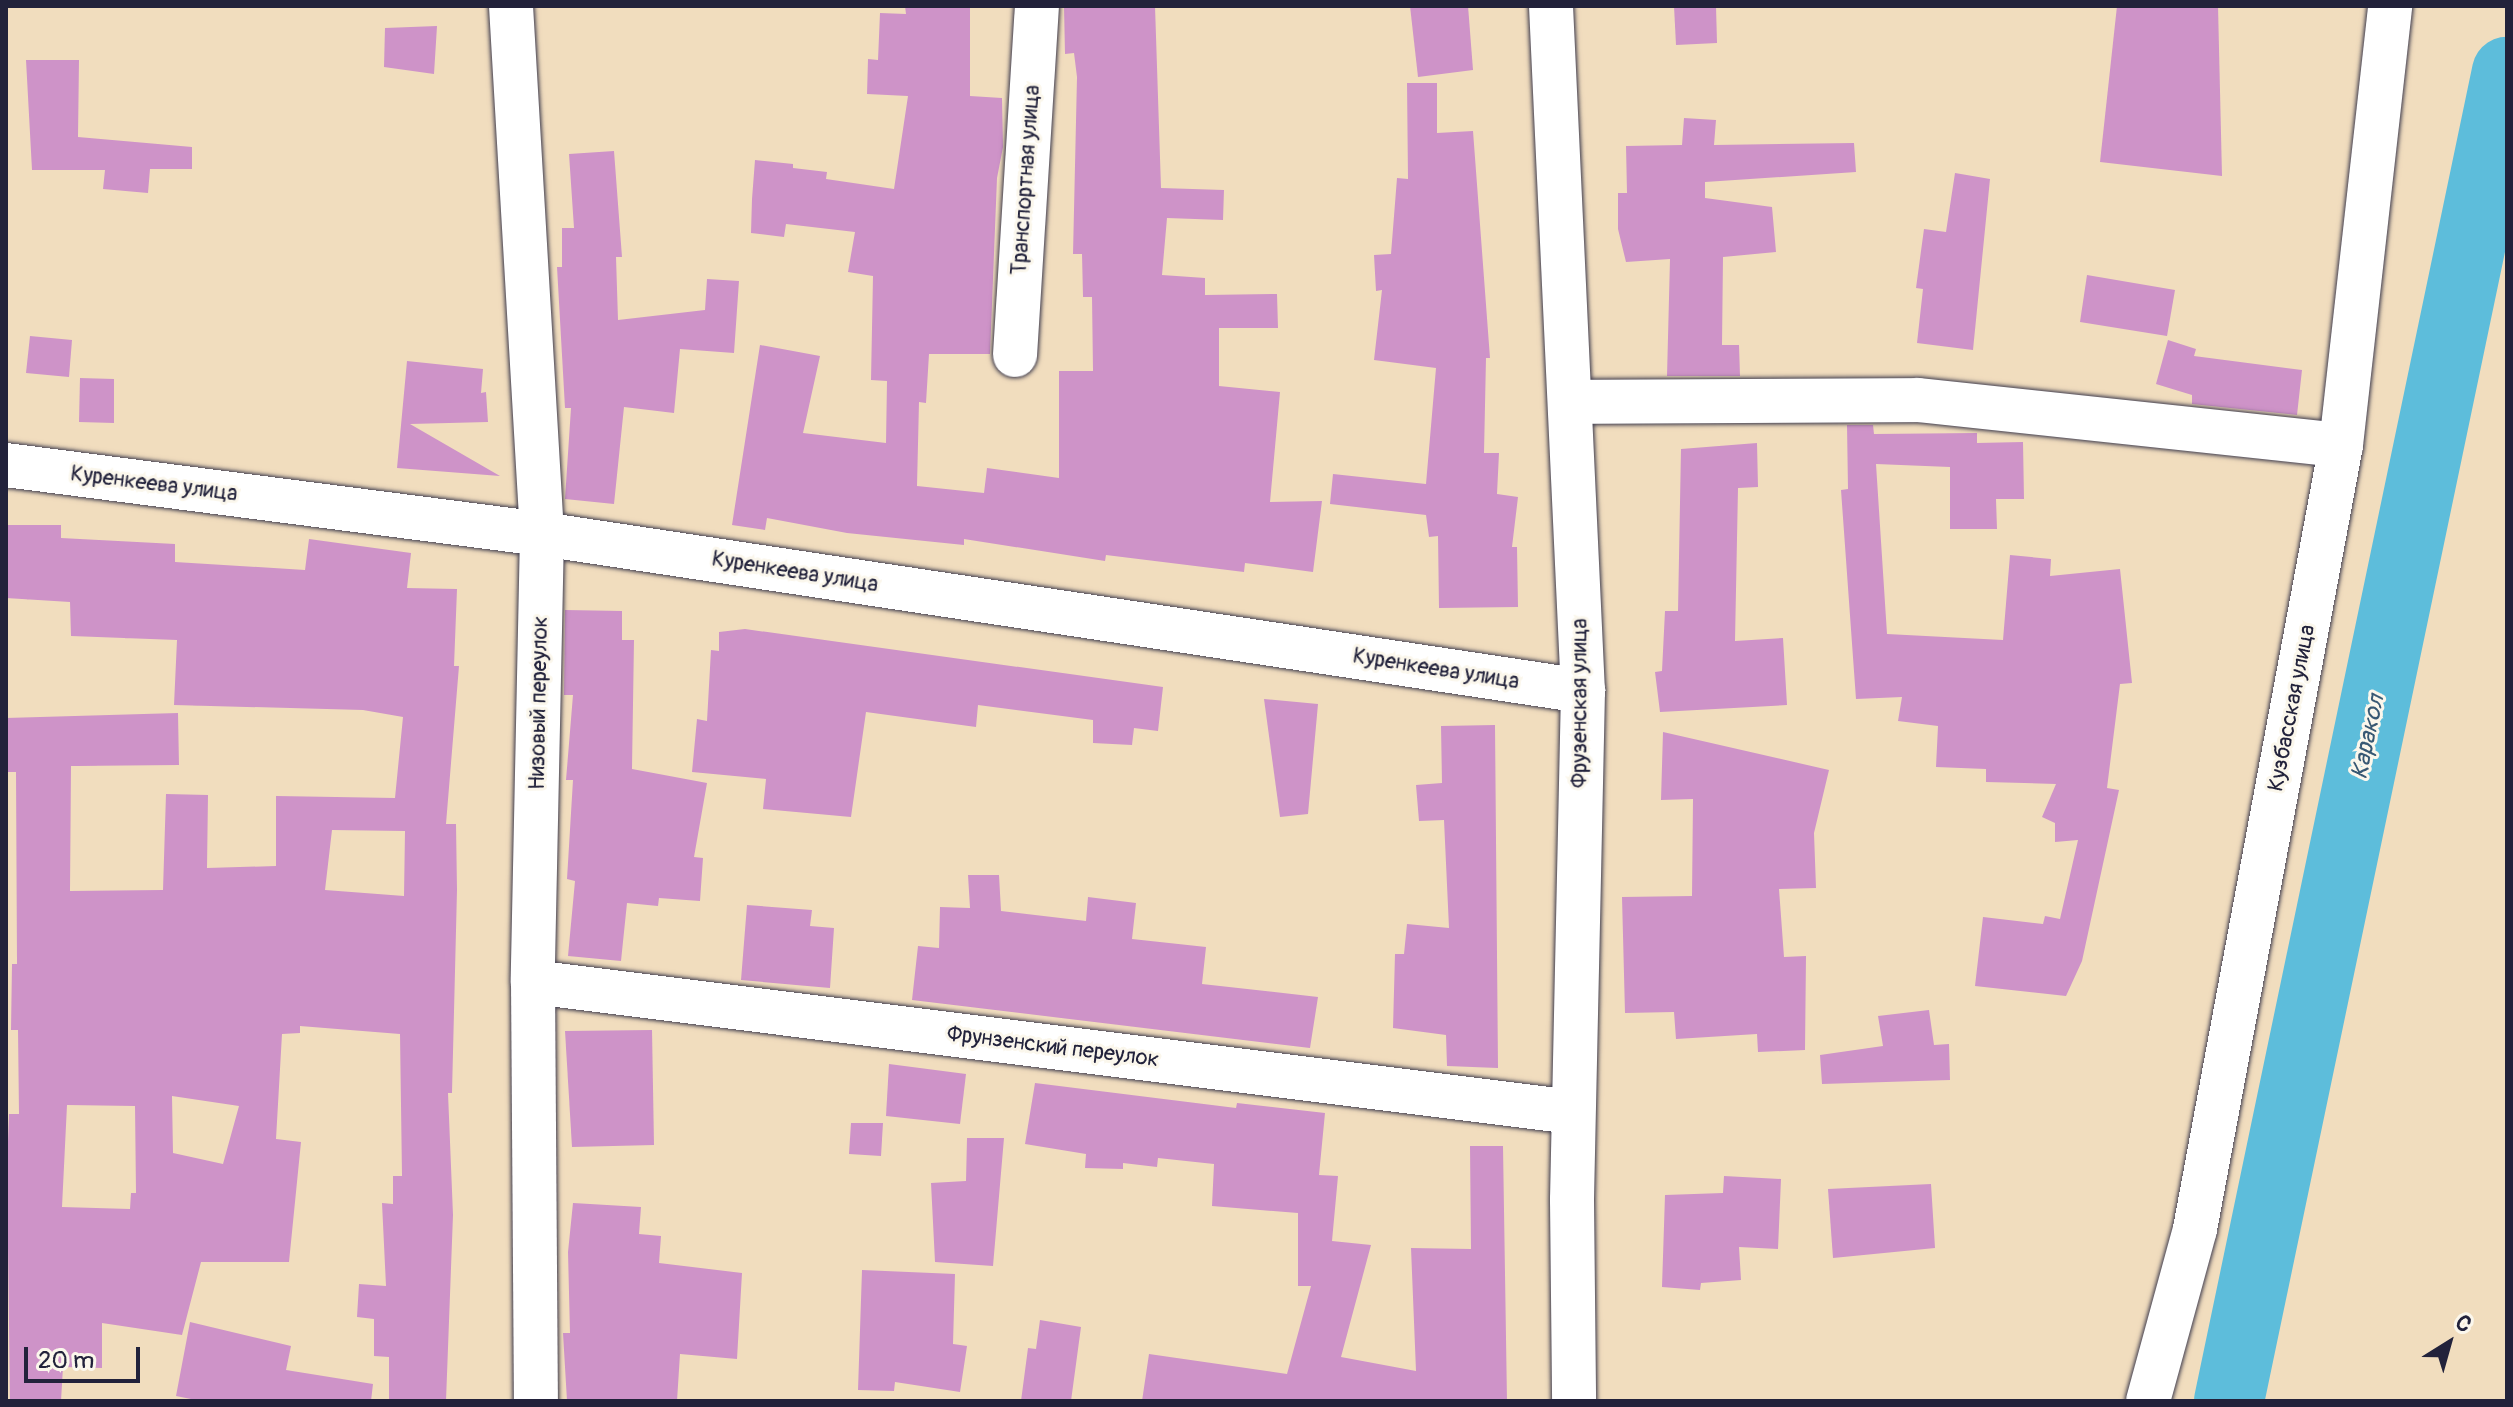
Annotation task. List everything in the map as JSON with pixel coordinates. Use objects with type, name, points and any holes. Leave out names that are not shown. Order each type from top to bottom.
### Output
[{"type":"street","name":"Низовый переулок","points":[[511,6],[542,534],[533,982],[536,1401]]},
{"type":"street","name":"Транспортная улица","points":[[1015,355],[1037,6]]},
{"type":"street","name":"Фрузенская улица","points":[[1551,6],[1583,691],[1573,1112],[1574,1401]]},
{"type":"street","name":"Кузбасская улица","points":[[2148,1401],[2195,1229],[2341,445],[2390,6]]},
{"type":"street","points":[[1570,402],[1918,400],[2341,445]]},
{"type":"street","name":"Куренкеева улица","points":[[6,465],[542,534],[1583,691]]},
{"type":"street","name":"Фрунзенский переулок","points":[[533,982],[1573,1112]]},
{"type":"building","points":[[905,6],[970,6],[970,96],[1002,98],[1003,147],[997,178],[990,354],[929,354],[926,403],[919,402],[917,486],[984,493],[987,468],[1059,478],[1059,371],[1093,371],[1092,297],[1083,297],[1082,254],[1073,254],[1077,77],[1074,53],[1065,54],[1064,6],[1155,6],[1161,188],[1224,190],[1223,220],[1167,218],[1162,275],[1205,278],[1205,295],[1277,294],[1278,328],[1219,328],[1219,386],[1280,392],[1270,502],[1322,501],[1313,572],[1245,563],[1244,572],[1106,555],[1105,561],[964,539],[964,545],[847,533],[767,518],[765,530],[732,525],[760,345],[820,356],[803,433],[886,443],[887,381],[871,380],[873,276],[848,272],[855,232],[786,224],[784,237],[751,233],[752,199],[755,160],[827,172],[826,179],[894,189],[908,96],[867,94],[868,59],[878,60],[880,13],[906,14]]},
{"type":"building","points":[[1410,6],[1468,6],[1473,70],[1418,77]]},
{"type":"building","points":[[1674,6],[1716,6],[1717,43],[1676,45]]},
{"type":"building","points":[[2117,6],[2218,6],[2222,176],[2100,162]]},
{"type":"building","points":[[437,26],[434,74],[384,67],[385,28]]},
{"type":"building","points":[[26,60],[79,60],[78,137],[192,147],[192,169],[150,169],[148,193],[103,189],[105,170],[32,170]]},
{"type":"building","points":[[1407,83],[1437,83],[1437,133],[1473,131],[1490,358],[1486,358],[1484,453],[1499,453],[1497,494],[1518,497],[1512,547],[1517,547],[1518,607],[1439,608],[1438,536],[1429,537],[1426,515],[1330,504],[1333,474],[1426,484],[1436,368],[1374,360],[1382,290],[1376,291],[1374,255],[1391,254],[1397,178],[1408,179]]},
{"type":"building","points":[[1684,118],[1716,120],[1714,145],[1854,143],[1856,172],[1705,182],[1705,198],[1772,207],[1776,252],[1723,257],[1722,345],[1739,345],[1740,376],[1667,376],[1670,259],[1626,262],[1618,229],[1618,193],[1627,193],[1626,146],[1682,145]]},
{"type":"building","points":[[614,151],[622,257],[616,257],[618,320],[705,310],[707,279],[739,281],[734,353],[680,349],[674,413],[624,407],[614,504],[565,499],[571,408],[565,408],[557,267],[562,267],[562,228],[574,228],[569,154]]},
{"type":"building","points":[[1955,173],[1990,179],[1973,350],[1917,343],[1923,289],[1916,288],[1924,229],[1946,232]]},
{"type":"building","points":[[2087,275],[2175,290],[2167,336],[2080,322]]},
{"type":"building","points":[[30,336],[72,340],[69,377],[26,373]]},
{"type":"building","points":[[2168,340],[2196,349],[2194,356],[2302,370],[2297,415],[2192,404],[2192,395],[2156,384]]},
{"type":"building","points":[[407,361],[483,369],[481,393],[486,392],[488,422],[410,424],[500,476],[397,468]]},
{"type":"building","points":[[80,378],[114,379],[114,423],[79,422]]},
{"type":"building","points":[[1847,425],[1873,425],[1874,434],[1977,433],[1977,443],[2023,442],[2024,499],[1996,499],[1997,529],[1950,529],[1950,467],[1876,464],[1887,634],[2003,640],[2010,555],[2051,559],[2050,576],[2120,569],[2132,683],[2120,684],[2107,788],[2119,790],[2082,961],[2066,996],[1975,986],[1983,917],[2043,924],[2045,916],[2060,919],[2078,840],[2055,842],[2055,823],[2042,817],[2056,784],[1986,782],[1986,769],[1936,767],[1938,726],[1898,721],[1902,697],[1856,699],[1841,490],[1848,489]]},
{"type":"building","points":[[1757,443],[1758,487],[1738,488],[1735,641],[1783,638],[1787,705],[1660,712],[1655,672],[1662,671],[1665,611],[1678,611],[1681,449]]},
{"type":"building","points":[[6,525],[61,525],[61,538],[175,544],[175,562],[305,570],[309,539],[411,553],[407,588],[457,589],[454,666],[459,666],[446,824],[456,824],[457,890],[452,1093],[448,1093],[453,1215],[446,1401],[389,1401],[389,1357],[374,1356],[374,1319],[357,1317],[359,1284],[386,1286],[382,1203],[393,1204],[393,1176],[402,1176],[400,1034],[300,1026],[300,1033],[282,1034],[276,1139],[301,1142],[289,1262],[201,1262],[182,1335],[102,1323],[102,1368],[63,1367],[61,1401],[10,1401],[7,1169],[9,1114],[19,1114],[18,1030],[11,1030],[12,964],[17,964],[16,772],[7,772],[6,718],[178,713],[179,765],[71,766],[70,891],[163,890],[166,794],[208,795],[207,868],[276,866],[276,796],[395,798],[403,717],[363,710],[174,705],[177,640],[71,636],[70,602],[6,598]],"holes":[[[332,830],[405,831],[404,896],[325,890]],[[172,1096],[239,1106],[223,1164],[173,1153]],[[67,1105],[135,1106],[136,1193],[131,1193],[130,1209],[62,1207]]]},
{"type":"building","points":[[565,610],[622,611],[622,640],[634,640],[632,769],[707,783],[694,857],[703,858],[700,901],[659,898],[658,906],[627,903],[621,961],[568,956],[575,881],[567,879],[573,780],[566,780],[573,695],[564,695]]},
{"type":"building","points":[[745,629],[1163,687],[1158,731],[1134,728],[1132,745],[1093,743],[1093,720],[978,705],[976,727],[866,712],[851,817],[763,809],[766,779],[692,772],[697,719],[707,721],[711,650],[719,651],[719,632]]},
{"type":"building","points":[[1264,699],[1318,704],[1308,814],[1280,817]]},
{"type":"building","points":[[1495,725],[1498,1068],[1447,1066],[1446,1035],[1393,1028],[1395,954],[1404,954],[1407,924],[1449,928],[1444,820],[1419,821],[1416,785],[1442,783],[1441,726]]},
{"type":"building","points":[[1663,732],[1829,770],[1814,833],[1816,888],[1779,889],[1784,957],[1806,956],[1805,1050],[1758,1052],[1757,1034],[1676,1039],[1674,1012],[1625,1013],[1622,897],[1692,896],[1693,799],[1661,800]]},
{"type":"building","points":[[968,875],[999,875],[1001,911],[1086,921],[1088,897],[1136,903],[1132,939],[1206,947],[1202,984],[1318,997],[1310,1048],[912,1000],[918,946],[939,948],[940,907],[970,908]]},
{"type":"building","points":[[747,905],[812,910],[810,926],[834,928],[830,988],[741,980]]},
{"type":"building","points":[[1929,1010],[1934,1045],[1949,1044],[1950,1080],[1822,1084],[1820,1055],[1883,1046],[1878,1016]]},
{"type":"building","points":[[652,1030],[654,1145],[572,1147],[565,1031]]},
{"type":"building","points":[[889,1064],[966,1074],[960,1124],[886,1116]]},
{"type":"building","points":[[1035,1083],[1236,1108],[1237,1103],[1325,1113],[1319,1175],[1338,1176],[1332,1241],[1371,1245],[1341,1357],[1416,1371],[1411,1248],[1471,1249],[1470,1146],[1503,1146],[1507,1401],[1142,1401],[1149,1354],[1287,1374],[1311,1286],[1298,1286],[1298,1213],[1212,1206],[1214,1164],[1158,1158],[1157,1167],[1123,1163],[1123,1169],[1085,1168],[1086,1154],[1025,1144]]},
{"type":"building","points":[[851,1123],[883,1123],[881,1156],[849,1154]]},
{"type":"building","points":[[967,1138],[1004,1138],[993,1266],[935,1262],[931,1183],[966,1181]]},
{"type":"building","points":[[1724,1176],[1781,1179],[1778,1249],[1739,1247],[1741,1280],[1701,1283],[1700,1290],[1662,1287],[1665,1195],[1723,1193]]},
{"type":"building","points":[[1931,1184],[1935,1248],[1833,1258],[1828,1189]]},
{"type":"building","points":[[573,1203],[641,1207],[639,1234],[661,1236],[659,1263],[742,1273],[737,1359],[680,1354],[677,1401],[567,1401],[563,1333],[570,1333],[568,1252]]},
{"type":"building","points":[[862,1270],[955,1274],[953,1344],[967,1346],[960,1392],[895,1382],[894,1391],[858,1390]]},
{"type":"building","points":[[1040,1320],[1081,1327],[1071,1401],[1021,1401],[1028,1348],[1036,1349]]},
{"type":"building","points":[[190,1322],[291,1346],[286,1370],[373,1384],[371,1401],[201,1401],[176,1396]]},
{"type":"waterway","name":"Каракол","points":[[2229,1401],[2507,72]]}]
